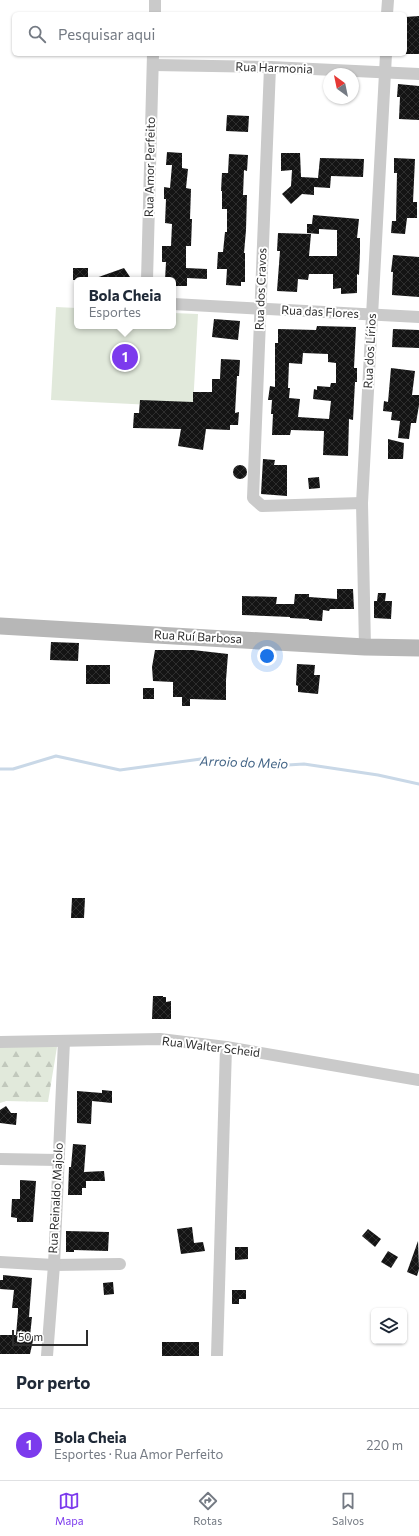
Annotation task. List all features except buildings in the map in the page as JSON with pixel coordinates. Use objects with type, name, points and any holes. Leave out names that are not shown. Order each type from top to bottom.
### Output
[{"type":"main road","name":"Rua Ruí Barbosa","points":[[0,626],[365,647],[419,648]]},
{"type":"street","points":[[155,0],[155,12]]},
{"type":"street","points":[[388,0],[388,12]]},
{"type":"street","name":"Rua dos Lírios","points":[[365,647],[362,503],[386,56]]},
{"type":"street","name":"Rua Harmonia","points":[[153,59],[270,67],[419,74]]},
{"type":"street","name":"Rua Amor Perfeito","points":[[147,277],[153,59]]},
{"type":"street","name":"Rua dos Cravos","points":[[270,67],[253,498],[262,506],[362,503]]},
{"type":"street","name":"Rua das Flores","points":[[176,304],[419,317]]},
{"type":"street","name":"Rua Walter Scheid","points":[[0,1042],[160,1040],[226,1047],[419,1080]]},
{"type":"street","name":"Rua Reinaldo Majolo","points":[[48,1356],[54,1265],[64,1041]]},
{"type":"street","points":[[217,1356],[226,1047]]},
{"type":"street","points":[[0,1159],[58,1160]]},
{"type":"street","points":[[0,1262],[54,1265],[120,1264]]},
{"type":"green space","points":[[56,307],[74,308],[74,329],[176,329],[176,313],[198,314],[193,407],[51,400]]},
{"type":"green space","points":[[0,1046],[57,1047],[48,1102],[6,1101],[0,1103]]},
{"type":"waterway","name":"Arroio do Meio","points":[[0,769],[13,769],[56,756],[120,770],[201,759],[271,766],[304,764],[378,775],[419,784]]},
{"type":"place","name":"Bola Cheia","points":[[125,357]]}]
